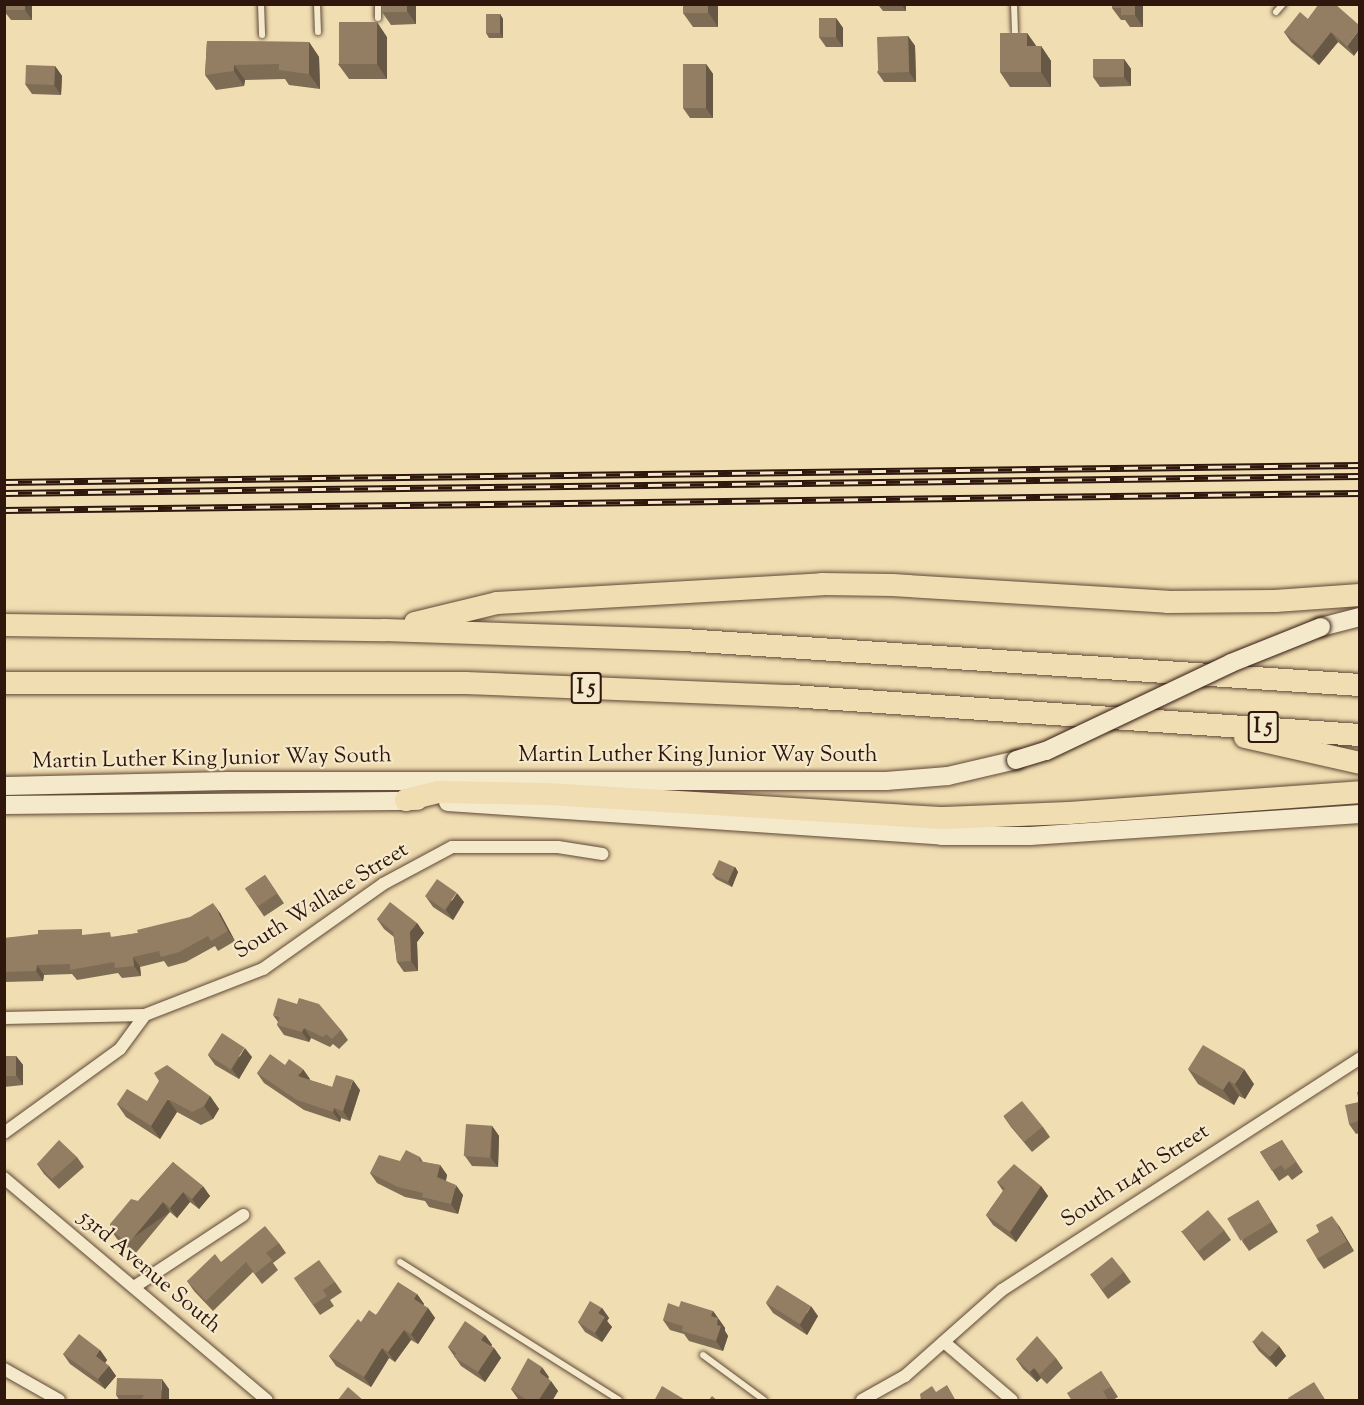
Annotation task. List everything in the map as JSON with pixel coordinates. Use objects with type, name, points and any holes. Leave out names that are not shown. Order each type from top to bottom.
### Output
[{"type":"highway","points":[[384,630],[497,603],[822,584],[892,585],[1167,602],[1275,601],[1359,595]]},
{"type":"highway","name":"I 5","points":[[4,625],[384,630],[684,640],[1359,685]]},
{"type":"highway","name":"I 5","points":[[4,683],[465,683],[792,696],[1167,719],[1359,735]]},
{"type":"highway","points":[[1167,719],[1359,763]]},
{"type":"highway","points":[[406,800],[438,792],[548,794],[944,818],[1359,792]]},
{"type":"main road","name":"Martin Luther King Junior Way South","points":[[4,786],[228,781],[886,781],[948,776],[1046,751],[1231,663],[1321,627],[1359,617]]},
{"type":"main road","name":"Martin Luther King Junior Way South","points":[[4,805],[406,800],[941,836],[1030,836],[1359,814]]},
{"type":"street","name":"South Wallace Street","points":[[145,1014],[263,969],[383,884],[452,847],[558,847],[602,854]]},
{"type":"street","points":[[4,1018],[145,1014]]},
{"type":"street","points":[[4,1133],[120,1049],[145,1014]]},
{"type":"street","name":"South 114th Street","points":[[862,1401],[905,1376],[1002,1290],[1359,1058]]},
{"type":"street","name":"53rd Avenue South","points":[[4,1178],[267,1401]]},
{"type":"street","points":[[134,1287],[243,1215]]},
{"type":"street","points":[[944,1342],[1012,1401]]},
{"type":"street","points":[[4,1369],[59,1401]]},
{"type":"lane","points":[[261,4],[262,35]]},
{"type":"lane","points":[[317,4],[318,32]]},
{"type":"lane","points":[[378,4],[378,18]]},
{"type":"lane","points":[[1014,4],[1015,32]]},
{"type":"lane","points":[[1276,12],[1283,4]]},
{"type":"lane","points":[[400,1262],[619,1401]]},
{"type":"lane","points":[[703,1355],[764,1401]]},
{"type":"building","points":[[4,4],[25,4],[25,10],[4,10]]},
{"type":"building","points":[[382,4],[407,4],[407,12],[382,12]]},
{"type":"building","points":[[683,4],[708,4],[708,13],[683,13]]},
{"type":"building","points":[[1112,4],[1135,4],[1135,15],[1121,15],[1121,8],[1112,8]]},
{"type":"building","points":[[1319,4],[1335,4],[1359,25],[1359,30],[1347,46],[1331,32],[1312,56],[1284,32],[1300,12],[1308,19]]},
{"type":"building","points":[[486,14],[500,14],[500,33],[486,33]]},
{"type":"building","points":[[819,18],[836,18],[836,37],[819,37]]},
{"type":"building","points":[[339,22],[377,22],[377,64],[339,64]]},
{"type":"building","points":[[1000,33],[1027,33],[1027,46],[1041,46],[1041,72],[1000,72]]},
{"type":"building","points":[[908,36],[909,72],[878,73],[877,37]]},
{"type":"building","points":[[207,41],[309,42],[309,74],[279,70],[279,64],[234,65],[234,71],[205,75]]},
{"type":"building","points":[[1093,59],[1124,59],[1124,77],[1093,77]]},
{"type":"building","points":[[683,64],[706,64],[706,108],[683,108]]},
{"type":"building","points":[[26,65],[55,66],[54,85],[25,84]]},
{"type":"building","points":[[719,860],[735,867],[728,882],[712,875]]},
{"type":"building","points":[[265,875],[277,893],[257,907],[245,888]]},
{"type":"building","points":[[437,879],[457,893],[445,910],[425,896]]},
{"type":"building","points":[[390,902],[417,923],[410,932],[411,961],[397,962],[393,932],[377,919]]},
{"type":"building","points":[[213,903],[228,931],[211,941],[208,936],[179,952],[161,957],[159,951],[133,957],[134,966],[115,968],[114,962],[70,970],[70,964],[37,965],[36,971],[4,972],[4,938],[38,934],[38,930],[82,929],[82,935],[110,932],[111,937],[138,933],[137,930],[190,917]]},
{"type":"building","points":[[278,998],[297,1004],[299,998],[319,1004],[341,1030],[332,1039],[326,1034],[323,1037],[304,1028],[302,1032],[277,1025],[280,1017],[273,1015]]},
{"type":"building","points":[[222,1033],[245,1048],[230,1070],[208,1055]]},
{"type":"building","points":[[1203,1045],[1244,1069],[1235,1084],[1229,1081],[1223,1090],[1188,1069]]},
{"type":"building","points":[[270,1054],[285,1065],[289,1059],[303,1069],[298,1076],[332,1087],[336,1075],[353,1080],[343,1111],[334,1108],[333,1112],[297,1100],[257,1073]]},
{"type":"building","points":[[4,1056],[16,1056],[16,1076],[4,1076]]},
{"type":"building","points":[[167,1065],[210,1096],[204,1106],[192,1112],[168,1099],[151,1126],[117,1104],[127,1089],[147,1101],[159,1081],[154,1073]]},
{"type":"building","points":[[1022,1101],[1043,1127],[1024,1142],[1003,1116]]},
{"type":"building","points":[[1359,1102],[1359,1121],[1349,1124],[1345,1105]]},
{"type":"building","points":[[466,1124],[492,1126],[490,1158],[464,1156]]},
{"type":"building","points":[[59,1140],[77,1157],[52,1179],[37,1164]]},
{"type":"building","points":[[1282,1140],[1296,1162],[1285,1170],[1281,1165],[1272,1171],[1260,1152]]},
{"type":"building","points":[[406,1150],[420,1157],[419,1161],[440,1165],[437,1177],[456,1185],[451,1204],[422,1197],[423,1193],[398,1187],[370,1173],[379,1155],[400,1161]]},
{"type":"building","points":[[173,1162],[203,1186],[192,1199],[183,1192],[170,1208],[163,1202],[128,1244],[110,1229],[110,1224],[131,1199],[138,1201]]},
{"type":"building","points":[[1014,1164],[1041,1186],[1010,1232],[986,1215],[1005,1188],[997,1182]]},
{"type":"building","points":[[1258,1200],[1271,1222],[1241,1241],[1227,1219]]},
{"type":"building","points":[[1208,1210],[1224,1230],[1198,1252],[1182,1231]]},
{"type":"building","points":[[1332,1216],[1347,1241],[1317,1259],[1306,1240],[1319,1232],[1316,1225]]},
{"type":"building","points":[[265,1226],[279,1243],[266,1253],[272,1260],[255,1274],[246,1262],[206,1301],[187,1281],[215,1254],[221,1262]]},
{"type":"building","points":[[1112,1257],[1124,1272],[1102,1289],[1090,1275]]},
{"type":"building","points":[[319,1260],[335,1282],[323,1290],[327,1296],[313,1305],[294,1278]]},
{"type":"building","points":[[398,1282],[417,1294],[414,1299],[428,1308],[411,1334],[404,1330],[388,1352],[382,1348],[364,1377],[329,1356],[358,1319],[361,1322],[369,1310],[376,1315]]},
{"type":"building","points":[[777,1285],[811,1306],[800,1324],[766,1303]]},
{"type":"building","points":[[590,1301],[602,1308],[598,1313],[605,1317],[595,1333],[578,1322]]},
{"type":"building","points":[[681,1301],[713,1311],[711,1316],[718,1318],[717,1325],[721,1326],[716,1341],[682,1331],[683,1326],[663,1320],[668,1303],[679,1307]]},
{"type":"building","points":[[465,1321],[485,1335],[481,1340],[494,1348],[478,1372],[454,1357],[456,1353],[448,1347]]},
{"type":"building","points":[[1262,1331],[1279,1346],[1270,1357],[1253,1342]]},
{"type":"building","points":[[79,1334],[100,1350],[96,1356],[109,1366],[98,1379],[63,1354]]},
{"type":"building","points":[[1037,1336],[1056,1358],[1040,1374],[1034,1368],[1030,1372],[1016,1359]]},
{"type":"building","points":[[528,1358],[542,1367],[539,1372],[551,1381],[538,1401],[528,1401],[511,1389]]},
{"type":"building","points":[[1101,1371],[1111,1387],[1103,1391],[1108,1400],[1072,1401],[1067,1393]]},
{"type":"building","points":[[117,1378],[162,1379],[161,1401],[140,1401],[144,1395],[116,1395]]},
{"type":"building","points":[[1314,1382],[1326,1401],[1290,1401],[1288,1398]]},
{"type":"building","points":[[947,1385],[956,1401],[921,1401],[920,1394],[932,1386],[936,1392]]},
{"type":"building","points":[[662,1386],[687,1401],[654,1401]]},
{"type":"building","points":[[348,1387],[364,1401],[337,1401]]},
{"type":"building","points":[[712,1396],[718,1401],[708,1401]]},
{"type":"railway","points":[[4,482],[1360,465]]},
{"type":"railway","points":[[4,493],[1360,476]]},
{"type":"railway","points":[[4,510],[1360,493]]}]
